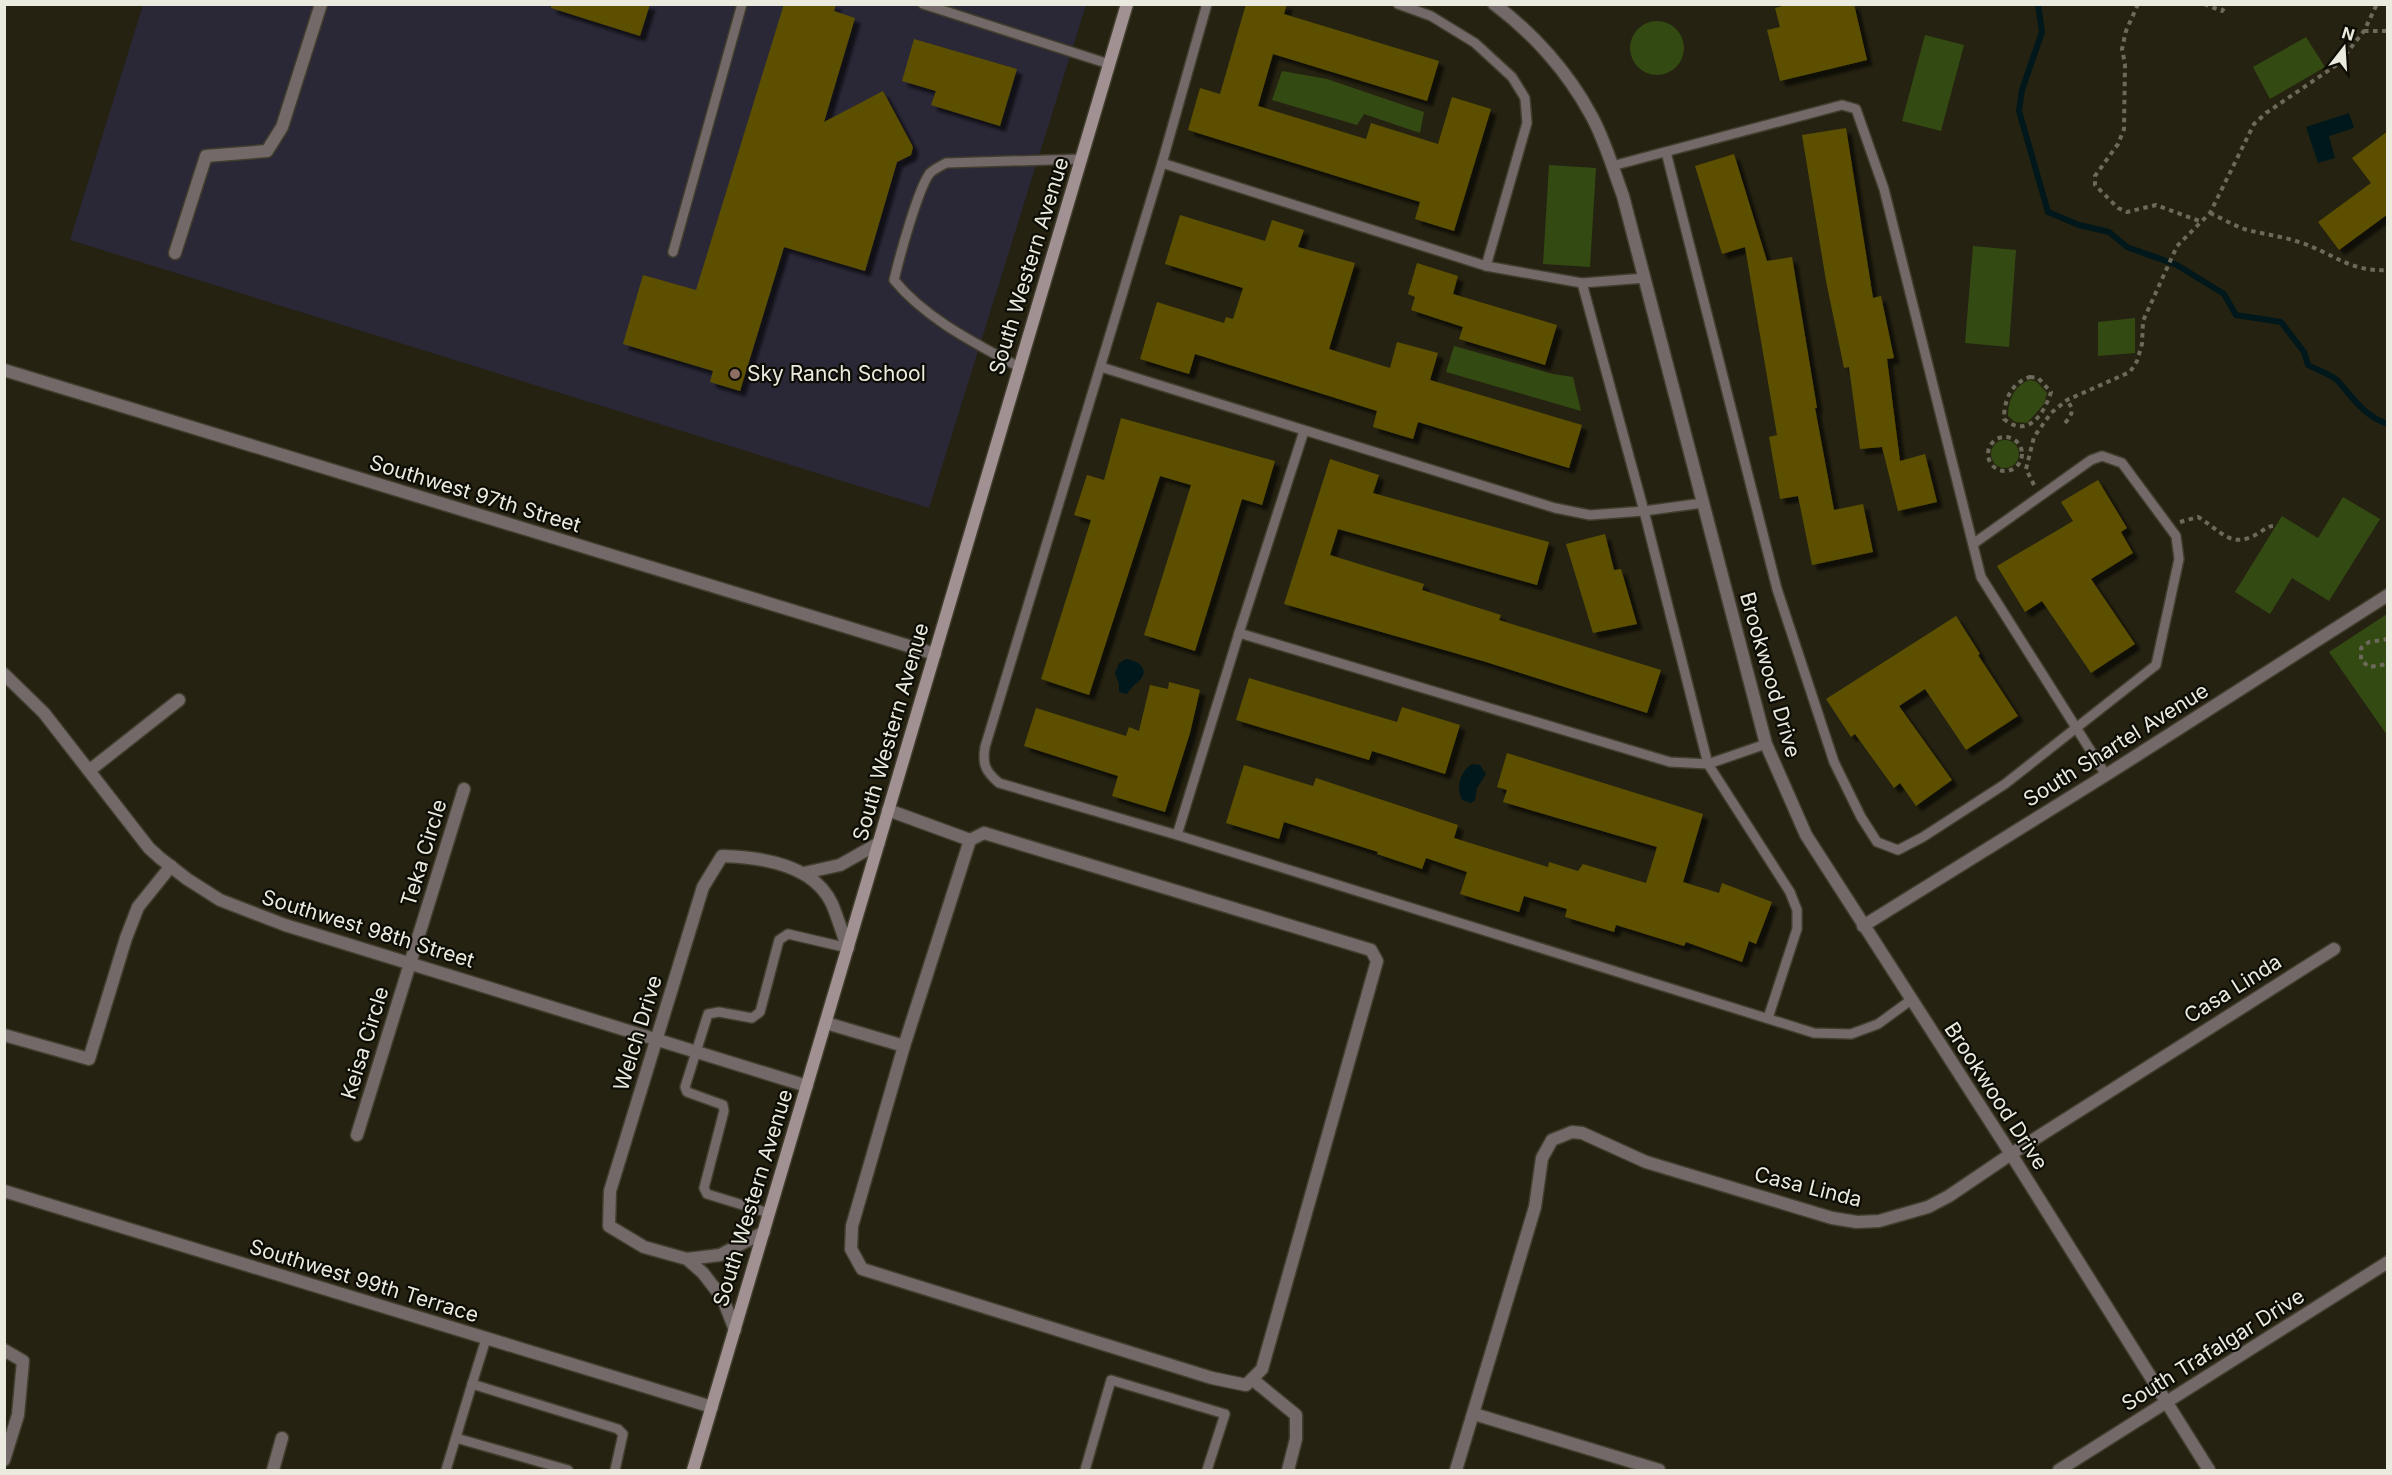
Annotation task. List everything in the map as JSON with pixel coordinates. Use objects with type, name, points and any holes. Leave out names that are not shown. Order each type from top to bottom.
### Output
[{"type":"main road","name":"South Western Avenue","points":[[693,1470],[1126,4]]},
{"type":"street","points":[[175,253],[206,156],[267,151],[282,127],[321,4]]},
{"type":"street","name":"Brookwood Drive","points":[[1494,4],[1531,36],[1575,89],[1592,116],[1612,166],[1623,196],[1645,278],[1766,744],[1806,835],[2011,1154],[2209,1470]]},
{"type":"street","name":"Southwest 97th Street","points":[[4,370],[935,654]]},
{"type":"street","name":"South Shartel Avenue","points":[[1863,926],[2106,775],[2388,595]]},
{"type":"street","name":"Southwest 98th Street","points":[[4,674],[44,712],[149,848],[202,889],[244,910],[285,925],[807,1086]]},
{"type":"street","points":[[90,770],[178,700]]},
{"type":"street","name":"Teka Circle","points":[[410,962],[464,789]]},
{"type":"street","points":[[888,810],[970,840]]},
{"type":"street","points":[[984,833],[1371,950],[1377,961],[1262,1369],[1246,1385],[1212,1378],[862,1269],[851,1250],[852,1226],[904,1046],[970,840],[984,833]]},
{"type":"street","points":[[804,873],[840,865],[879,843]]},
{"type":"street","name":"Welch Drive","points":[[764,1232],[720,1255],[687,1259],[644,1247],[609,1226],[610,1191],[703,887],[722,856],[754,857],[804,873],[831,902],[848,948]]},
{"type":"street","points":[[4,1035],[89,1059],[133,919],[144,898],[171,866]]},
{"type":"street","name":"Casa Linda","points":[[1456,1470],[1535,1207],[1542,1158],[1547,1146],[1561,1135],[1572,1132],[1582,1133],[1646,1162],[1832,1218],[1857,1222],[1879,1221],[1928,1208],[1949,1196],[2011,1154],[2334,949]]},
{"type":"street","name":"Keisa Circle","points":[[357,1136],[410,962]]},
{"type":"street","points":[[826,1023],[904,1046]]},
{"type":"street","name":"Southwest 99th Terrace","points":[[4,1191],[712,1407]]},
{"type":"street","name":"Welch Drive","points":[[687,1259],[704,1273],[717,1290],[735,1330]]},
{"type":"street","name":"South Trafalgar Drive","points":[[2059,1470],[2388,1262]]},
{"type":"street","points":[[4,1350],[23,1361],[18,1415],[4,1460]]},
{"type":"street","points":[[1252,1379],[1296,1415],[1296,1439],[1288,1470]]},
{"type":"street","points":[[1474,1414],[1659,1470]]},
{"type":"street","points":[[273,1470],[282,1438]]},
{"type":"lane","points":[[673,252],[742,4]]},
{"type":"lane","points":[[923,4],[1109,64]]},
{"type":"lane","points":[[1207,4],[1162,163],[983,760],[987,773],[999,783],[1177,835],[1814,1033],[1851,1034],[1878,1024],[1911,1000]]},
{"type":"lane","points":[[1398,4],[1431,16],[1475,43],[1512,77],[1525,98],[1527,123],[1486,266]]},
{"type":"lane","points":[[1612,166],[1842,105],[1856,109],[1884,189],[1981,577],[2106,775]]},
{"type":"lane","points":[[1666,152],[1778,589],[1834,762],[1862,818],[1877,842],[1898,850],[1923,837],[2005,784],[2156,665],[2179,559],[2176,536],[2122,463],[2102,456],[2091,460],[1973,544]]},
{"type":"lane","points":[[1019,366],[960,334],[908,296],[894,280],[898,262],[930,173],[946,162],[1081,159]]},
{"type":"lane","points":[[1162,163],[1486,266],[1582,282],[1645,278]]},
{"type":"lane","points":[[1582,282],[1644,511],[1708,764],[1790,892],[1797,910],[1797,929],[1768,1018]]},
{"type":"lane","points":[[1101,367],[1555,508],[1590,515],[1702,503]]},
{"type":"lane","points":[[1177,835],[1304,431]]},
{"type":"lane","points":[[1239,633],[1670,762],[1708,764],[1766,744]]},
{"type":"lane","points":[[769,1213],[706,1194],[704,1188],[724,1111],[723,1105],[687,1092],[685,1087],[708,1014],[719,1012],[752,1018],[760,1012],[779,940],[788,934],[848,948]]},
{"type":"lane","points":[[446,1470],[486,1339]]},
{"type":"lane","points":[[1085,1470],[1112,1380],[1225,1414],[1207,1470]]},
{"type":"lane","points":[[472,1384],[618,1429],[624,1434],[615,1470]]},
{"type":"lane","points":[[456,1438],[568,1470]]},
{"type":"path","points":[[2204,4],[2222,11],[2227,4]]},
{"type":"path","points":[[2040,496],[2026,469],[2034,438],[2042,423],[2050,413],[2067,400],[2130,372],[2137,361],[2142,344],[2143,321],[2149,304],[2176,246],[2210,213],[2254,124],[2266,113],[2338,64],[2364,31],[2377,4]]},
{"type":"path","points":[[2139,5],[2126,31],[2122,49],[2126,64],[2124,129],[2118,144],[2095,176],[2095,185],[2118,208],[2127,212],[2156,205],[2202,222]]},
{"type":"path","points":[[2364,31],[2388,31]]},
{"type":"path","points":[[2210,213],[2243,228],[2299,242],[2358,268],[2388,270]]},
{"type":"path","points":[[2030,377],[2038,378],[2051,392],[2046,405],[2035,420],[2026,427],[2013,426],[2004,419],[2004,406],[2010,391],[2020,380],[2030,377]]},
{"type":"path","points":[[2065,423],[2072,415],[2073,408],[2067,400]]},
{"type":"path","points":[[2001,437],[2010,437],[2018,442],[2022,449],[2022,459],[2018,466],[2010,471],[2001,471],[1993,466],[1988,458],[1988,449],[1993,441],[2001,437]]},
{"type":"path","points":[[2169,527],[2189,518],[2198,518],[2220,534],[2240,541],[2272,525],[2277,525]]},
{"type":"path","points":[[2388,639],[2369,642],[2361,648],[2361,660],[2369,667],[2388,664]]},
{"type":"shaded area","name":"Sky Ranch School","points":[[143,5],[1086,5],[929,508],[70,240]]},
{"type":"green space","points":[[1657,21],[1667,23],[1676,29],[1682,38],[1684,48],[1682,58],[1676,67],[1667,73],[1657,75],[1647,73],[1638,67],[1632,58],[1630,48],[1632,38],[1638,29],[1647,23]]},
{"type":"green space","points":[[1925,35],[1964,45],[1941,131],[1902,121]]},
{"type":"green space","points":[[2306,37],[2325,67],[2270,99],[2253,67]]},
{"type":"green space","points":[[1282,71],[1327,79],[1424,112],[1420,133],[1364,114],[1357,125],[1272,100]]},
{"type":"green space","points":[[1549,165],[1596,168],[1590,267],[1543,264]]},
{"type":"green space","points":[[1973,246],[2016,250],[2009,347],[1965,343]]},
{"type":"green space","points":[[2135,318],[2135,353],[2098,356],[2098,322]]},
{"type":"green space","points":[[1454,346],[1553,374],[1573,377],[1581,411],[1446,372]]},
{"type":"green space","points":[[2030,380],[2037,382],[2047,393],[2044,404],[2027,423],[2015,422],[2008,416],[2011,399],[2024,382]]},
{"type":"green space","points":[[2005,440],[2015,444],[2019,454],[2015,464],[2005,468],[1995,464],[1991,454],[1995,444]]},
{"type":"green space","points":[[2343,497],[2380,519],[2329,601],[2292,578],[2270,614],[2235,592],[2282,516],[2318,538]]},
{"type":"green space","points":[[2387,614],[2387,735],[2329,652]]},
{"type":"water","points":[[2349,113],[2354,128],[2329,136],[2335,158],[2318,163],[2306,127]]},
{"type":"water","points":[[1126,659],[1140,665],[1144,671],[1141,679],[1127,694],[1119,692],[1115,673],[1119,663]]},
{"type":"water","points":[[1472,764],[1480,765],[1486,774],[1477,788],[1475,800],[1471,803],[1462,800],[1459,785],[1462,775]]},
{"type":"building","points":[[552,4],[650,4],[640,36],[551,8]]},
{"type":"building","points":[[784,4],[836,4],[834,11],[855,18],[824,122],[883,91],[913,147],[911,155],[897,162],[865,271],[784,247],[740,391],[710,382],[713,371],[623,344],[643,275],[696,290]]},
{"type":"building","points":[[1246,4],[1287,4],[1284,14],[1439,61],[1427,101],[1273,54],[1258,106],[1366,139],[1371,123],[1438,144],[1452,97],[1491,109],[1454,231],[1415,219],[1420,202],[1188,130],[1200,88],[1220,94]]},
{"type":"building","points":[[1791,4],[1854,4],[1867,60],[1780,81],[1767,30],[1780,27],[1775,8]]},
{"type":"building","points":[[914,39],[1017,69],[1000,126],[931,105],[936,91],[902,81]]},
{"type":"building","points":[[1846,128],[1873,298],[1881,296],[1894,358],[1887,359],[1900,461],[1925,454],[1937,502],[1898,511],[1882,447],[1860,449],[1849,367],[1844,368],[1826,281],[1802,135]]},
{"type":"building","points":[[2388,131],[2388,214],[2339,250],[2318,222],[2371,183],[2352,158]]},
{"type":"building","points":[[1734,154],[1767,261],[1792,257],[1817,408],[1815,408],[1834,510],[1863,504],[1873,552],[1812,565],[1798,496],[1780,499],[1769,437],[1777,435],[1745,247],[1722,254],[1695,166]]},
{"type":"building","points":[[1180,215],[1265,241],[1272,220],[1304,230],[1298,247],[1355,263],[1329,349],[1390,368],[1397,342],[1438,353],[1430,380],[1582,425],[1569,468],[1418,422],[1413,439],[1373,427],[1377,411],[1195,354],[1189,374],[1140,359],[1157,302],[1224,323],[1226,317],[1233,319],[1243,288],[1165,264]]},
{"type":"building","points":[[1417,263],[1458,276],[1453,294],[1557,325],[1545,365],[1459,339],[1463,327],[1411,310],[1415,297],[1408,294]]},
{"type":"building","points":[[1121,418],[1275,461],[1262,505],[1242,499],[1195,651],[1144,635],[1191,485],[1160,476],[1089,695],[1041,679],[1091,520],[1074,515],[1087,475],[1104,480]]},
{"type":"building","points":[[1330,459],[1379,475],[1373,493],[1549,542],[1537,585],[1338,529],[1330,555],[1424,584],[1422,590],[1501,615],[1499,620],[1661,670],[1647,713],[1486,662],[1284,604]]},
{"type":"building","points":[[2098,480],[2127,528],[2121,532],[2133,553],[2091,579],[2135,644],[2091,673],[2042,601],[2025,612],[1997,566],[2073,521],[2061,502]]},
{"type":"building","points":[[1605,534],[1614,570],[1621,569],[1637,624],[1593,633],[1566,544]]},
{"type":"building","points":[[1956,616],[1980,654],[1978,655],[2018,716],[1966,750],[1925,689],[1899,706],[1952,780],[1916,806],[1900,783],[1894,788],[1855,734],[1851,737],[1826,699]]},
{"type":"building","points":[[1249,678],[1397,722],[1402,707],[1460,725],[1445,774],[1372,751],[1369,760],[1236,720]]},
{"type":"building","points":[[1169,682],[1200,690],[1190,733],[1165,812],[1112,796],[1118,776],[1024,746],[1036,708],[1126,736],[1129,727],[1139,731],[1150,685],[1168,689]]},
{"type":"building","points":[[1507,753],[1703,814],[1683,882],[1719,893],[1722,883],[1772,902],[1756,944],[1749,941],[1742,962],[1686,942],[1684,946],[1616,925],[1614,932],[1565,917],[1567,909],[1524,896],[1519,912],[1460,894],[1467,872],[1426,858],[1422,869],[1377,854],[1378,852],[1284,822],[1279,839],[1226,823],[1244,765],[1313,786],[1316,778],[1458,825],[1454,838],[1548,867],[1549,862],[1578,871],[1583,864],[1646,883],[1657,847],[1503,802],[1507,790],[1497,787]]},
{"type":"waterway","points":[[2038,4],[2042,32],[2022,90],[2019,111],[2048,212],[2079,225],[2109,232],[2127,247],[2177,265],[2224,294],[2236,315],[2281,322],[2304,352],[2308,365],[2338,381],[2366,411],[2388,424]]},
{"type":"place","name":"Sky Ranch School","points":[[735,374]]}]
